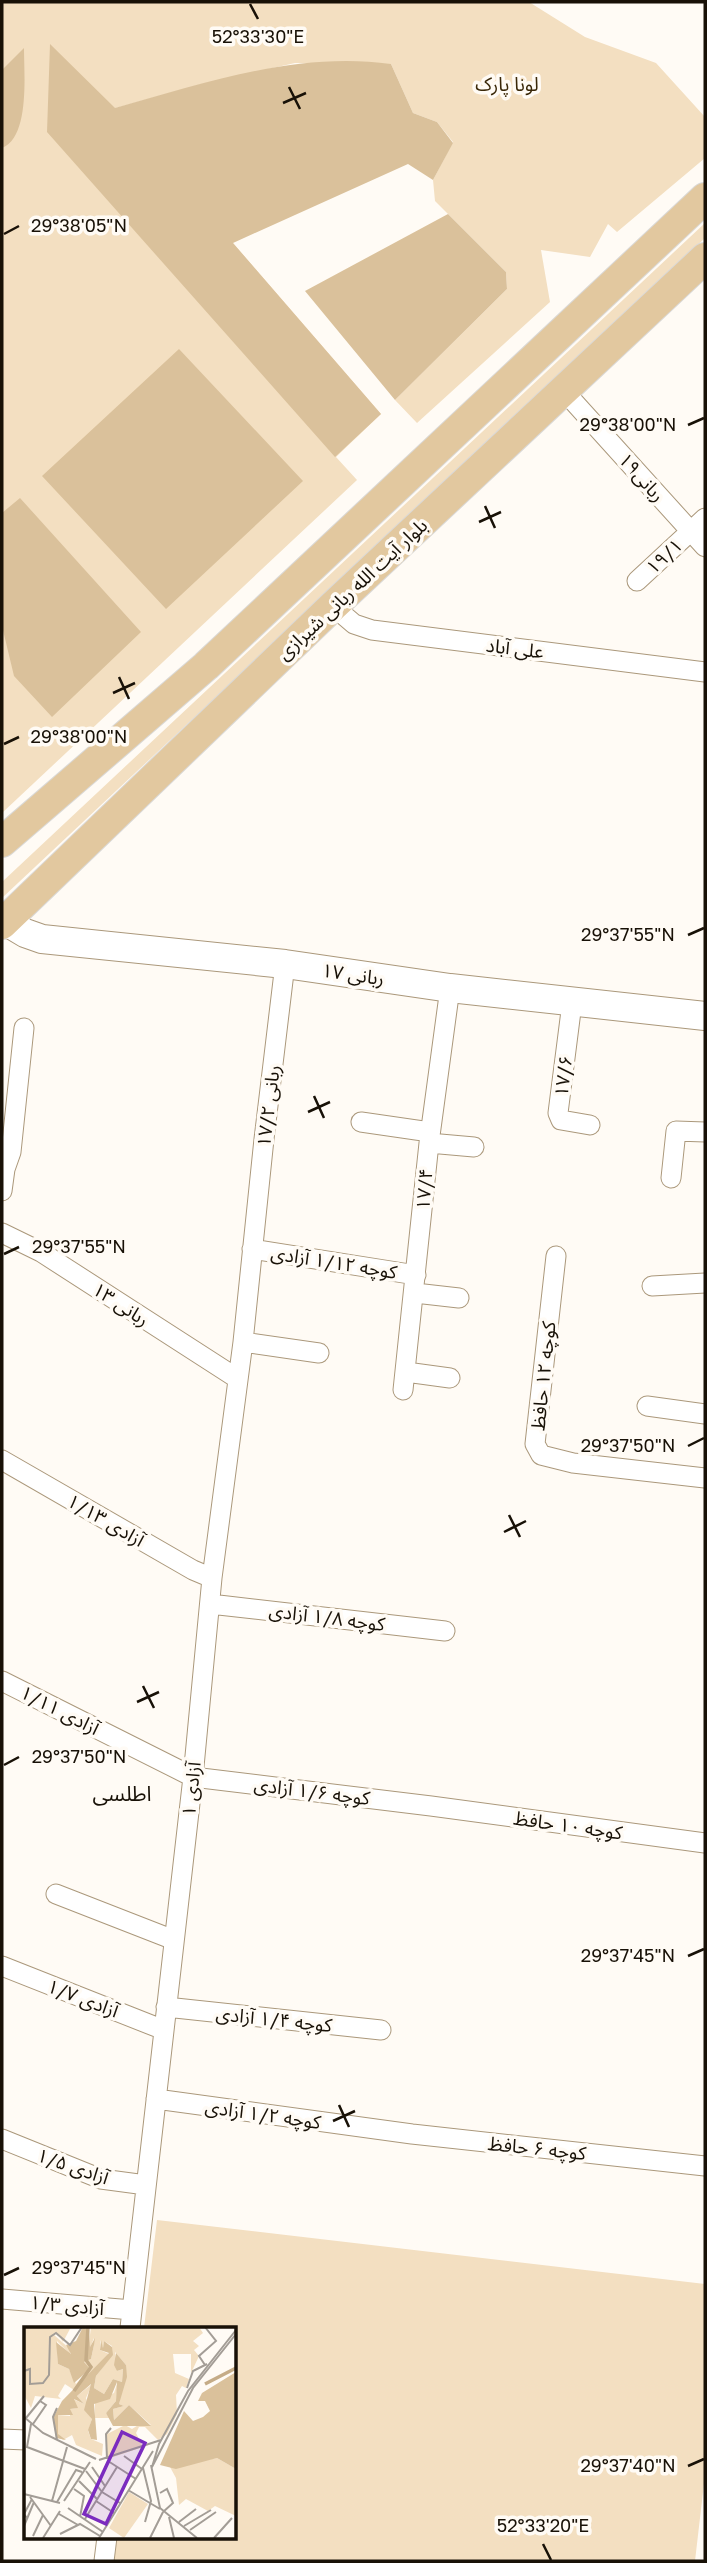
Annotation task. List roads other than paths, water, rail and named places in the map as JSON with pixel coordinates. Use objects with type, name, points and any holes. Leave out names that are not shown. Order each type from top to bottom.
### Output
[{"type":"main road","points":[[2,842],[206,666],[705,198]]},
{"type":"main road","name":"بلوار آیت الله ربانی شیرازی","points":[[3,923],[333,606],[705,258]]},
{"type":"street","name":"ربانی۱۹","points":[[564,391],[698,525],[705,547]]},
{"type":"street","name":"۱۹/۱","points":[[637,581],[698,525]]},
{"type":"street","name":"علی آباد","points":[[333,606],[354,624],[372,630],[705,672]]},
{"type":"street","name":"ربانی ۱۷","points":[[3,923],[42,939],[285,964],[450,988],[705,1016]]},
{"type":"street","name":"ربانی ۱۷/۲","points":[[252,1249],[285,964]]},
{"type":"street","name":"۱۷/۴","points":[[450,988],[429,1137],[405,1381],[450,1378]]},
{"type":"street","name":"۱۷/۶","points":[[572,1003],[558,1113],[561,1120],[590,1125]]},
{"type":"street","points":[[2,1192],[10,1152],[23,1028]]},
{"type":"street","points":[[361,1122],[474,1147]]},
{"type":"street","points":[[671,1178],[676,1131],[705,1132]]},
{"type":"street","name":"ربانی ۱۳","points":[[2,1233],[41,1252],[238,1378]]},
{"type":"street","name":"کوچه ۱/۱۲ آزادی","points":[[252,1249],[416,1284],[459,1298]]},
{"type":"street","name":"آزادی ۱","points":[[131,2319],[193,1777],[212,1578],[243,1342],[252,1249]]},
{"type":"street","name":"کوچه ۱۲ حافظ","points":[[556,1256],[535,1444],[541,1455],[573,1463],[705,1478]]},
{"type":"street","points":[[652,1286],[705,1283]]},
{"type":"street","points":[[243,1342],[319,1353]]},
{"type":"street","points":[[647,1406],[705,1413]]},
{"type":"street","name":"آزادی ۱/۱۳","points":[[2,1460],[193,1570],[212,1578]]},
{"type":"street","name":"کوچه ۱/۸ آزادی","points":[[210,1604],[445,1631]]},
{"type":"street","name":"آزادی ۱/۱۱","points":[[2,1681],[193,1777]]},
{"type":"street","name":"کوچه ۱/۶ آزادی","points":[[193,1777],[431,1806]]},
{"type":"street","name":"کوچه ۱۰ حافظ","points":[[431,1806],[705,1843]]},
{"type":"street","points":[[56,1894],[174,1940]]},
{"type":"street","name":"آزادی ۱/۷","points":[[2,1966],[164,2030]]},
{"type":"street","name":"کوچه ۱/۴ آزادی","points":[[166,2007],[381,2030]]},
{"type":"street","name":"کوچه ۱/۲ آزادی","points":[[156,2099],[369,2128]]},
{"type":"street","name":"کوچه ۶ حافظ","points":[[369,2128],[705,2166]]},
{"type":"street","name":"آزادی ۱/۵","points":[[2,2139],[102,2179],[146,2185]]},
{"type":"street","name":"آزادی ۱/۳","points":[[2,2299],[131,2319]]},
{"type":"street","points":[[2,2440],[24,2440]]},
{"type":"street","points":[[104,2561],[107,2538]]},
{"type":"district","name":"اطلسی","points":[[122,1794]]},
{"type":"park label","name":"لونا پارک","points":[[507,84]]}]
